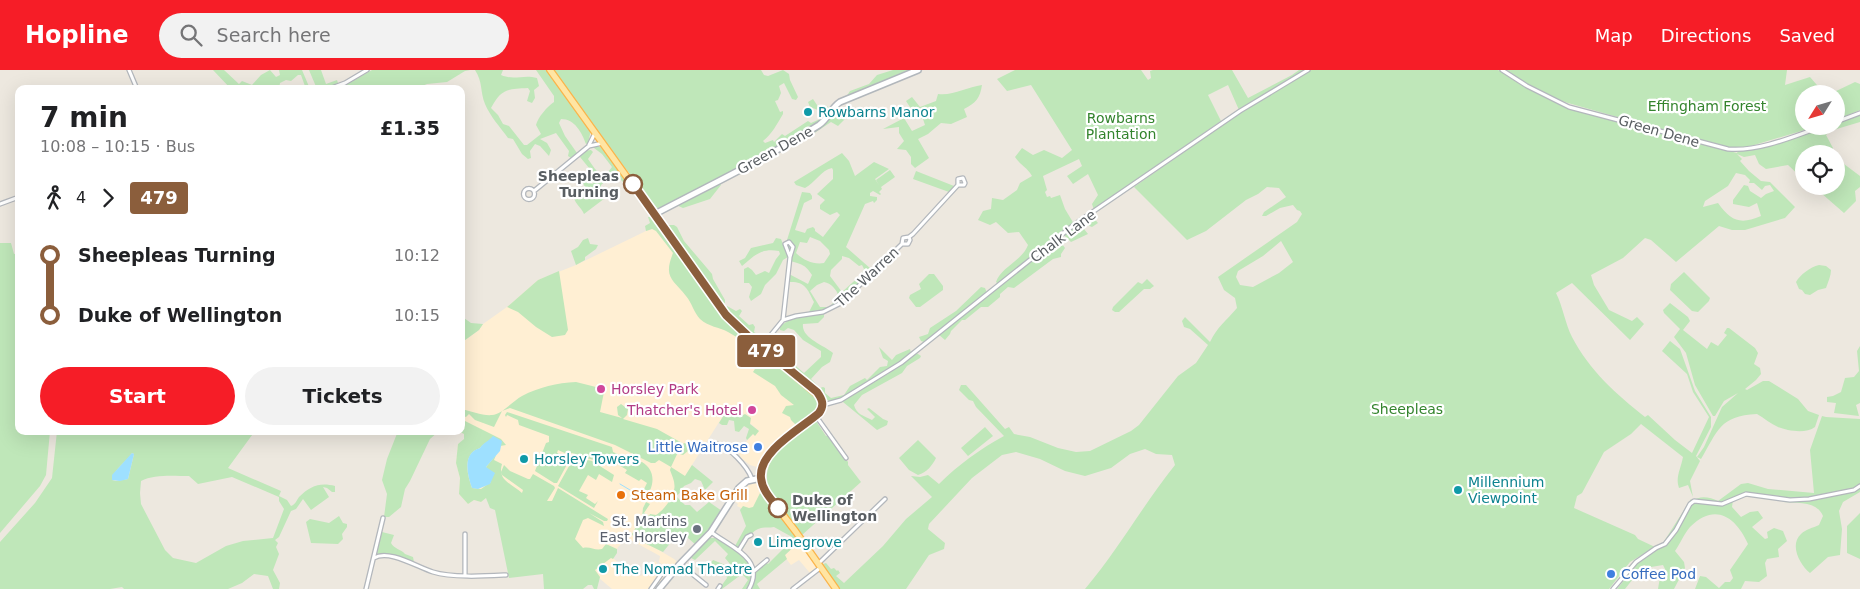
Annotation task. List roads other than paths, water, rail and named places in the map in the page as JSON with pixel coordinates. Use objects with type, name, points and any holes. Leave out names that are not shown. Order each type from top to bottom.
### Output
[{"type":"main road","points":[[550,70],[726,315],[761,347],[817,392],[820,397],[823,405],[822,409],[816,416],[775,448],[762,467],[761,478],[762,485],[770,498],[836,589]]},
{"type":"street","points":[[129,70],[135,85]]},
{"type":"street","points":[[340,85],[367,70]]},
{"type":"street","name":"Green Dene","points":[[654,214],[776,150],[821,124],[840,102],[918,70]]},
{"type":"street","name":"Chalk Lane","points":[[823,405],[841,400],[901,362],[1075,224],[1240,111],[1308,70]]},
{"type":"street","name":"Green Dene","points":[[1502,70],[1527,86],[1569,106],[1728,150],[1742,150],[1797,135]]},
{"type":"street","points":[[1845,119],[1860,113]]},
{"type":"street","points":[[534,191],[589,146],[595,133]]},
{"type":"street","points":[[589,146],[603,143]]},
{"type":"street","name":"The Warren","points":[[783,320],[796,316],[817,314],[832,309],[902,244],[903,238],[909,237],[958,185]]},
{"type":"street","points":[[0,204],[15,198]]},
{"type":"street","points":[[761,347],[783,320],[790,257]]},
{"type":"street","points":[[816,416],[846,458]]},
{"type":"street","points":[[719,445],[736,457],[752,479]]},
{"type":"street","points":[[651,589],[668,572],[680,564],[711,532],[739,488],[752,479],[761,478]]},
{"type":"street","points":[[1613,589],[1636,562],[1665,544],[1676,530],[1690,504],[1694,501],[1722,504],[1746,494],[1790,500],[1809,499],[1854,490],[1860,486]]},
{"type":"street","points":[[793,589],[820,565],[885,499]]},
{"type":"street","points":[[366,589],[383,518]]},
{"type":"street","points":[[711,532],[739,550],[750,560],[753,571],[749,589]]},
{"type":"street","points":[[465,534],[465,575]]},
{"type":"street","points":[[739,550],[747,537],[751,535]]},
{"type":"street","points":[[374,558],[377,556],[398,558],[434,572],[465,575],[506,575]]},
{"type":"street","points":[[753,571],[767,560]]},
{"type":"street","points":[[680,564],[706,585]]},
{"type":"street","points":[[659,589],[668,572]]},
{"type":"water","points":[[493,436],[502,441],[500,451],[486,467],[495,473],[490,484],[478,489],[472,488],[467,465],[470,454]]},
{"type":"water","points":[[132,453],[134,454],[128,479],[112,480],[112,475]]},
{"type":"waterway","points":[[620,484],[630,490]]},
{"type":"place","name":"Rowbarns Manor","points":[[808,112]]},
{"type":"place","name":"Sheepleas Turning","points":[[633,184]]},
{"type":"place","name":"Horsley Park","points":[[601,389]]},
{"type":"place","name":"Thatcher's Hotel","points":[[752,410]]},
{"type":"place","name":"Little Waitrose","points":[[758,447]]},
{"type":"place","name":"Horsley Towers","points":[[524,459]]},
{"type":"place","name":"Millennium Viewpoint","points":[[1458,490]]},
{"type":"place","name":"Steam Bake Grill","points":[[621,495]]},
{"type":"place","name":"Duke of Wellington","points":[[778,508]]},
{"type":"place","name":"St. Martins East Horsley","points":[[697,529]]},
{"type":"place","name":"Limegrove","points":[[758,542]]},
{"type":"place","name":"The Nomad Theatre","points":[[603,569]]},
{"type":"place","name":"Coffee Pod","points":[[1611,574]]},
{"type":"park label","name":"Effingham Forest","points":[[1707,106]]},
{"type":"park label","name":"Rowbarns Plantation","points":[[1121,126]]},
{"type":"park label","name":"Sheepleas","points":[[1407,409]]}]
